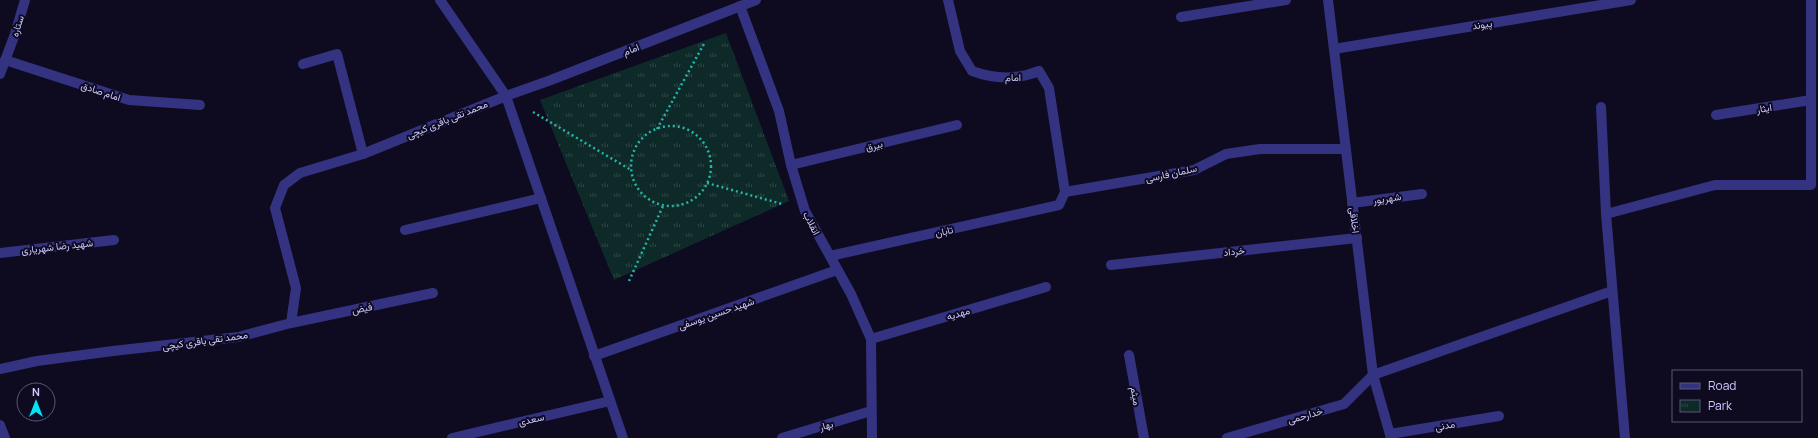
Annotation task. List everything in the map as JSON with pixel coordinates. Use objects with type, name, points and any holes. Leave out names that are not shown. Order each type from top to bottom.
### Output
[{"type":"street","name":"ستاره","points":[[0,74],[24,0]]},
{"type":"street","points":[[440,0],[506,96],[623,438]]},
{"type":"street","name":"امام","points":[[506,96],[756,0]]},
{"type":"street","name":"امام","points":[[948,0],[960,51],[972,71],[988,77],[1024,77],[1039,71],[1049,88],[1065,192]]},
{"type":"street","points":[[1181,17],[1286,0]]},
{"type":"street","name":"اخلاقی","points":[[1328,0],[1373,375],[1390,436]]},
{"type":"street","name":"پیوند","points":[[1334,49],[1631,0]]},
{"type":"street","points":[[1606,214],[1715,185],[1811,185],[1815,163],[1811,100],[1815,74],[1811,0]]},
{"type":"street","name":"انقلاب","points":[[740,6],[779,111],[791,165],[805,211],[851,294],[871,339],[872,438]]},
{"type":"street","points":[[303,64],[337,54],[363,154]]},
{"type":"street","name":"امام صادق","points":[[5,60],[129,100],[200,105]]},
{"type":"street","name":"محمد تقی باقری کیچی","points":[[0,369],[37,361],[113,351],[238,338],[291,323],[296,288],[275,208],[284,186],[300,173],[363,154],[506,96]]},
{"type":"street","name":"ایثار","points":[[1716,115],[1811,100]]},
{"type":"street","points":[[1601,107],[1606,214],[1625,438]]},
{"type":"street","name":"بیرق","points":[[791,165],[957,124]]},
{"type":"street","name":"سلمان فارسی","points":[[1065,192],[1194,170],[1226,154],[1260,148],[1346,150]]},
{"type":"street","name":"تابان","points":[[830,256],[1059,205],[1065,192]]},
{"type":"street","name":"شهریور","points":[[1352,203],[1422,194]]},
{"type":"street","points":[[405,230],[541,198]]},
{"type":"street","name":"خرداد","points":[[1111,265],[1357,238]]},
{"type":"street","name":"شهید رضا شهریاری","points":[[0,253],[114,240]]},
{"type":"street","name":"شهید حسین یوسفی","points":[[594,356],[837,270]]},
{"type":"street","name":"مهدیه","points":[[871,339],[1046,287]]},
{"type":"street","points":[[1373,375],[1612,291]]},
{"type":"street","name":"فیض","points":[[291,323],[433,293]]},
{"type":"street","name":"میثم","points":[[1129,355],[1144,438]]},
{"type":"street","name":"خدارحمی","points":[[1227,438],[1344,404],[1373,375]]},
{"type":"street","name":"سعدی","points":[[452,438],[610,401]]},
{"type":"street","name":"بهار","points":[[782,438],[871,411]]},
{"type":"street","name":"مدنی","points":[[1390,436],[1499,416]]},
{"type":"street","points":[[0,425],[5,438]]},
{"type":"path","points":[[656,129],[720,14]]},
{"type":"path","points":[[506,96],[631,170]]},
{"type":"path","points":[[669,126],[683,128],[695,135],[704,144],[710,156],[710,170],[707,183],[700,194],[689,202],[676,206],[664,206],[651,201],[641,193],[634,183],[631,170],[631,157],[636,145],[645,136],[656,129],[669,126]]},
{"type":"path","points":[[707,183],[805,211]]},
{"type":"path","points":[[629,281],[664,206]]},
{"type":"green space","points":[[726,33],[789,201],[614,280],[540,100]]}]
